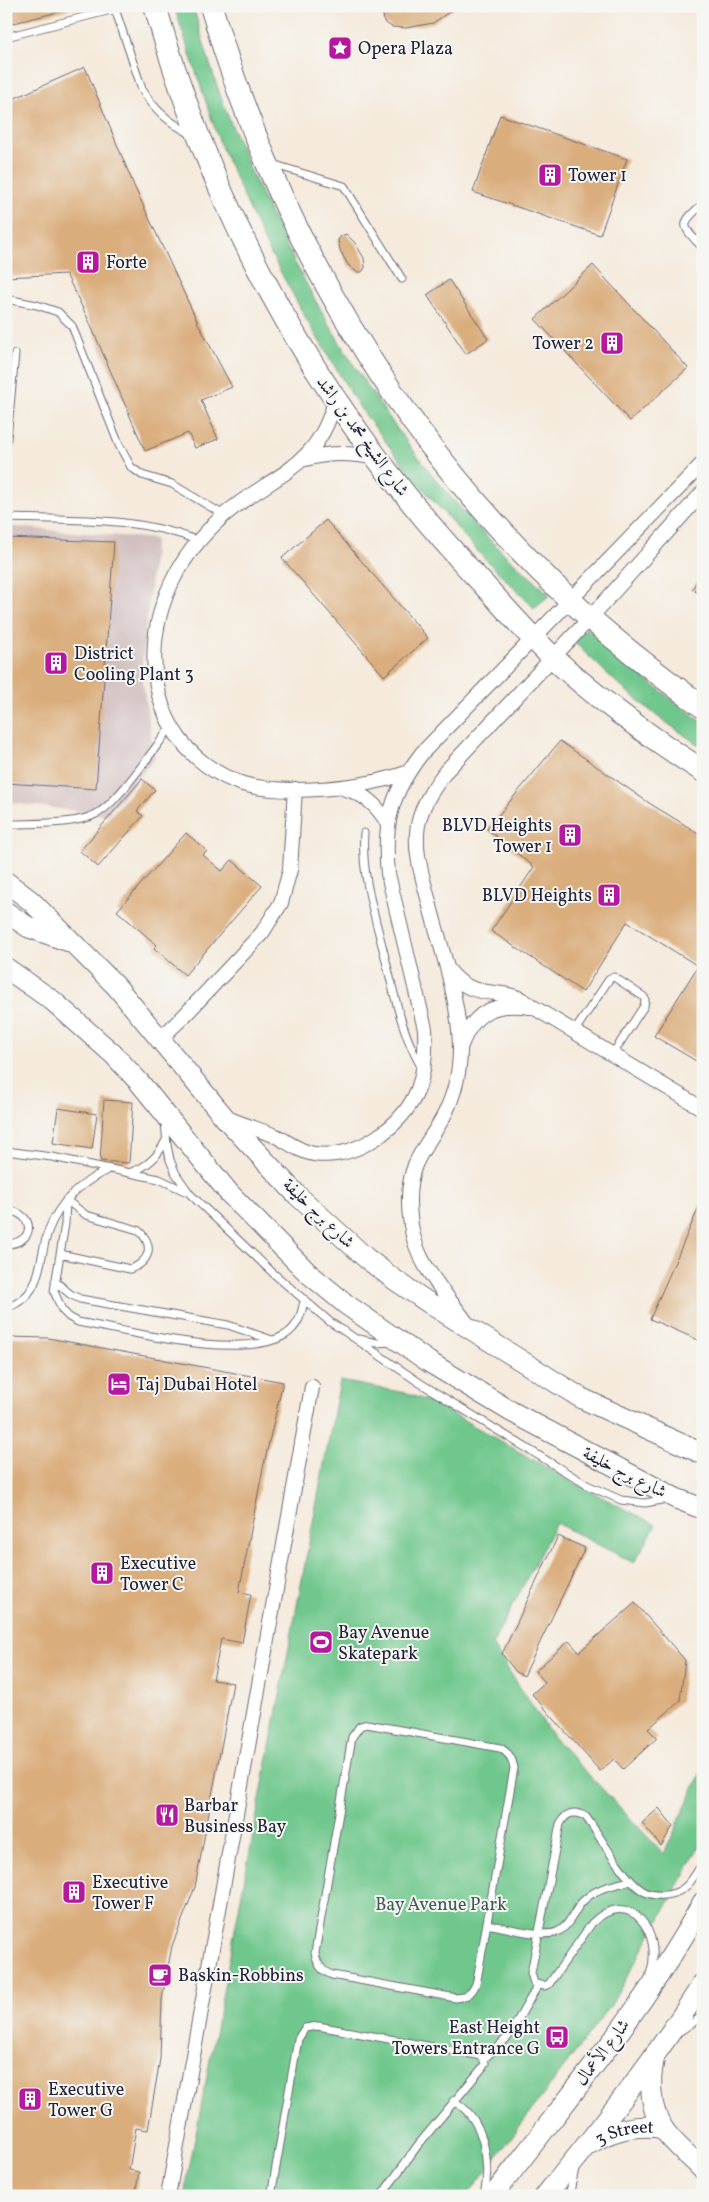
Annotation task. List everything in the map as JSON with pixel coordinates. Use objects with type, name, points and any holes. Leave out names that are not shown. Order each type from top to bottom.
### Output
[{"type":"main road","name":"شارع الشيخ محمد بن راشد","points":[[155,6],[173,67],[199,138],[229,211],[259,274],[335,401],[450,548],[532,638],[641,728],[703,771]]},
{"type":"main road","points":[[211,6],[242,101],[267,163],[333,298],[391,393],[456,479],[570,600],[703,707]]},
{"type":"street","points":[[335,401],[324,432],[305,459],[224,516],[199,541],[183,562],[170,585],[161,610],[153,659],[155,682],[161,705],[171,726],[196,757],[217,773],[242,784],[267,789],[372,784],[406,773]]},
{"type":"street","points":[[305,459],[333,453],[348,453],[378,458]]},
{"type":"street","points":[[225,1118],[276,1137],[314,1154],[332,1154],[354,1150],[392,1124],[405,1110],[417,1090],[426,1050],[425,1029],[388,874],[386,848],[388,822],[394,797],[406,773],[422,752],[703,463]]},
{"type":"street","points":[[460,1050],[455,1009],[421,869],[417,843],[419,818],[429,794],[446,771],[591,618],[703,492]]},
{"type":"street","points":[[338,786],[367,798],[379,809],[388,822]]},
{"type":"street","points":[[161,1038],[262,933],[281,904],[290,870],[295,789]]},
{"type":"street","name":"شارع برج خليفة","points":[[6,882],[31,901],[116,986],[161,1038],[225,1118],[297,1195],[366,1258],[395,1280],[581,1398],[703,1454]]},
{"type":"street","points":[[6,912],[28,927],[72,942]]},
{"type":"street","points":[[446,966],[456,980],[472,990],[514,995],[525,1000],[533,1007],[703,1109]]},
{"type":"street","name":"شارع برج خليفة","points":[[6,968],[53,1001],[84,1026],[140,1083],[229,1193],[272,1239],[308,1273],[339,1298],[429,1362],[512,1412],[689,1503]]},
{"type":"street","points":[[470,1327],[428,1272],[420,1258],[410,1224],[410,1183],[414,1166],[446,1112],[452,1097],[460,1050],[472,1023],[486,1012],[503,1005],[533,1007]]},
{"type":"street","points":[[168,2196],[312,1386]]},
{"type":"street","points":[[689,1503],[699,1521],[703,1523]]},
{"type":"street","name":"شارع الأعمال","points":[[492,2196],[639,2004],[679,1944],[703,1902]]},
{"type":"street","points":[[545,2196],[582,2151],[661,2045],[703,1983]]},
{"type":"street","name":"3 Street","points":[[661,2045],[651,2075],[654,2108],[663,2128],[703,2170]]},
{"type":"street","name":"3 Street","points":[[582,2151],[599,2137],[625,2128],[650,2126],[663,2128]]},
{"type":"lane","points":[[6,37],[115,8],[142,89],[148,99],[163,117],[199,138]]},
{"type":"lane","points":[[267,163],[344,186],[402,279]]},
{"type":"lane","points":[[703,204],[687,218],[685,225],[686,230],[703,248]]},
{"type":"lane","points":[[6,299],[37,305],[58,312],[72,326],[119,446],[131,467],[142,476],[172,484],[224,516]]},
{"type":"lane","points":[[6,448],[15,354]]},
{"type":"lane","points":[[6,518],[134,524],[178,532],[199,541]]},
{"type":"lane","points":[[12,824],[73,820],[96,815],[113,800],[171,726]]},
{"type":"lane","points":[[364,833],[364,861],[368,889],[403,1025],[410,1045],[423,1070]]},
{"type":"lane","points":[[574,1032],[610,978],[620,979],[645,1000],[644,1006],[612,1055]]},
{"type":"lane","points":[[166,1113],[166,1139],[170,1160],[176,1174],[190,1194],[240,1243],[344,1331],[420,1383],[587,1485],[621,1500],[645,1503],[689,1503]]},
{"type":"lane","points":[[128,1173],[138,1170],[156,1157],[166,1139]]},
{"type":"lane","points":[[6,1151],[52,1157],[164,1181],[190,1194]]},
{"type":"lane","points":[[6,1308],[19,1303],[36,1284],[49,1229],[66,1200],[85,1182],[107,1170]]},
{"type":"lane","points":[[66,1200],[55,1281],[56,1300],[62,1310],[78,1322],[204,1344],[236,1346],[272,1340],[286,1335],[296,1325],[302,1313],[304,1299]]},
{"type":"lane","points":[[60,1254],[130,1269],[138,1266],[145,1260],[148,1253],[148,1244],[145,1236],[138,1230],[86,1215],[66,1200]]},
{"type":"lane","points":[[6,1210],[19,1212],[25,1217],[28,1224],[28,1233],[23,1240],[16,1244],[6,1244]]},
{"type":"lane","points":[[55,1281],[70,1294],[80,1299],[228,1325],[272,1340]]},
{"type":"lane","points":[[344,1331],[363,1340],[377,1343],[399,1341]]},
{"type":"lane","points":[[368,1724],[500,1748],[507,1752],[514,1768],[487,1924],[476,1988],[471,1994],[464,1997],[456,1998],[332,1975],[320,1967],[316,1961],[315,1953],[352,1737],[360,1726],[368,1724]]},
{"type":"lane","points":[[538,1986],[534,1983],[531,1973],[560,1824],[564,1816],[571,1812],[579,1812],[586,1817],[631,1881],[648,1894],[662,1896],[684,1888],[703,1863]]},
{"type":"lane","points":[[487,1924],[551,1934],[562,1929],[591,1894],[603,1887],[631,1881]]},
{"type":"lane","points":[[484,2059],[501,2045],[514,2028],[538,1986],[548,1984],[592,1923],[600,1915],[609,1911],[620,1910],[637,1916],[646,1926],[654,1946],[652,1968],[639,2004]]},
{"type":"lane","points":[[661,2045],[703,2016]]},
{"type":"lane","points":[[271,2196],[298,2039],[305,2028],[318,2026],[478,2054],[484,2059]]},
{"type":"lane","points":[[381,2196],[453,2101],[484,2067],[484,2059]]},
{"type":"lane","points":[[453,2101],[466,2109],[482,2140],[487,2161],[484,2196]]},
{"type":"lane","points":[[569,2196],[582,2151]]},
{"type":"shaded area","name":"District Cooling Plant 3","points":[[6,526],[155,539],[141,674],[155,758],[107,815],[6,802]]},
{"type":"green space","points":[[174,6],[193,6],[219,93],[254,177],[280,234],[341,344],[411,448],[450,496],[491,541],[550,595],[534,608],[479,553],[412,476],[360,408],[309,324],[265,243],[220,144]]},
{"type":"green space","points":[[587,628],[628,666],[703,723],[703,748],[657,716],[617,683],[573,641]]},
{"type":"green space","name":"Bay Avenue Park","points":[[340,1381],[406,1393],[439,1406],[567,1479],[656,1525],[634,1563],[556,1523],[492,1645],[553,1737],[664,1854],[703,1768],[703,1838],[684,1876],[611,2005],[467,2196],[184,2196]]},
{"type":"building","points":[[6,6],[78,6],[78,7],[6,25]]},
{"type":"building","points":[[389,6],[458,6],[433,23],[406,28],[392,27],[384,22],[383,14]]},
{"type":"building","name":"Forte","points":[[85,67],[135,188],[199,325],[232,387],[201,400],[218,439],[195,448],[188,433],[145,451],[88,319],[66,274],[6,277],[6,102]]},
{"type":"building","name":"Tower 1","points":[[500,115],[627,159],[600,235],[473,192]]},
{"type":"building","points":[[346,234],[355,243],[364,258],[365,268],[362,272],[357,272],[348,265],[340,250],[338,240]]},
{"type":"building","name":"Tower 2","points":[[593,265],[688,368],[630,421],[535,319]]},
{"type":"building","points":[[449,280],[488,339],[466,354],[427,295]]},
{"type":"building","points":[[326,520],[428,638],[384,676],[282,558]]},
{"type":"building","name":"District Cooling Plant 3","points":[[6,538],[114,542],[96,789],[6,783]]},
{"type":"building","points":[[703,572],[703,596],[692,589]]},
{"type":"building","name":"BLVD Heights","points":[[560,741],[649,803],[703,836],[703,1065],[654,1036],[698,966],[627,922],[583,992],[491,931],[534,867],[487,829]]},
{"type":"building","points":[[142,779],[155,790],[137,811],[143,816],[98,867],[80,851]]},
{"type":"building","points":[[186,833],[207,851],[203,855],[222,871],[232,860],[262,886],[185,975],[154,948],[157,945],[117,911]]},
{"type":"building","points":[[104,1100],[133,1102],[129,1163],[100,1161]]},
{"type":"building","points":[[58,1108],[97,1114],[92,1149],[53,1143]]},
{"type":"building","points":[[703,1198],[703,1342],[650,1319]]},
{"type":"building","points":[[6,1337],[48,1338],[283,1382],[263,1468],[239,1592],[251,1594],[242,1643],[221,1639],[213,1680],[233,1683],[195,1887],[172,1946],[162,1999],[160,2059],[148,2130],[136,2128],[129,2170],[139,2172],[135,2196],[6,2196]]},
{"type":"building","points":[[558,1536],[585,1548],[524,1676],[516,1672],[502,1654]]},
{"type":"building","points":[[635,1603],[685,1660],[680,1701],[648,1729],[657,1738],[623,1769],[614,1759],[600,1771],[532,1694],[545,1682],[535,1671],[569,1641],[579,1652]]},
{"type":"building","points":[[659,1808],[673,1826],[661,1846],[642,1823]]},
{"type":"place","name":"Opera Plaza","points":[[340,48]]},
{"type":"place","name":"Tower 1","points":[[550,175]]},
{"type":"place","name":"Forte","points":[[88,262]]},
{"type":"place","name":"Tower 2","points":[[612,343]]},
{"type":"place","name":"District Cooling Plant 3","points":[[56,663]]},
{"type":"place","name":"BLVD Heights Tower 1","points":[[570,835]]},
{"type":"place","name":"BLVD Heights","points":[[609,895]]},
{"type":"place","name":"Taj Dubai Hotel","points":[[119,1384]]},
{"type":"place","name":"Executive Tower C","points":[[102,1573]]},
{"type":"place","name":"Bay Avenue Skatepark","points":[[321,1642]]},
{"type":"place","name":"Barbar Business Bay","points":[[167,1815]]},
{"type":"place","name":"Executive Tower F","points":[[74,1892]]},
{"type":"place","name":"Baskin-Robbins","points":[[160,1975]]},
{"type":"place","name":"East Height Towers Entrance G","points":[[557,2037]]},
{"type":"place","name":"Executive Tower G","points":[[30,2099]]}]
